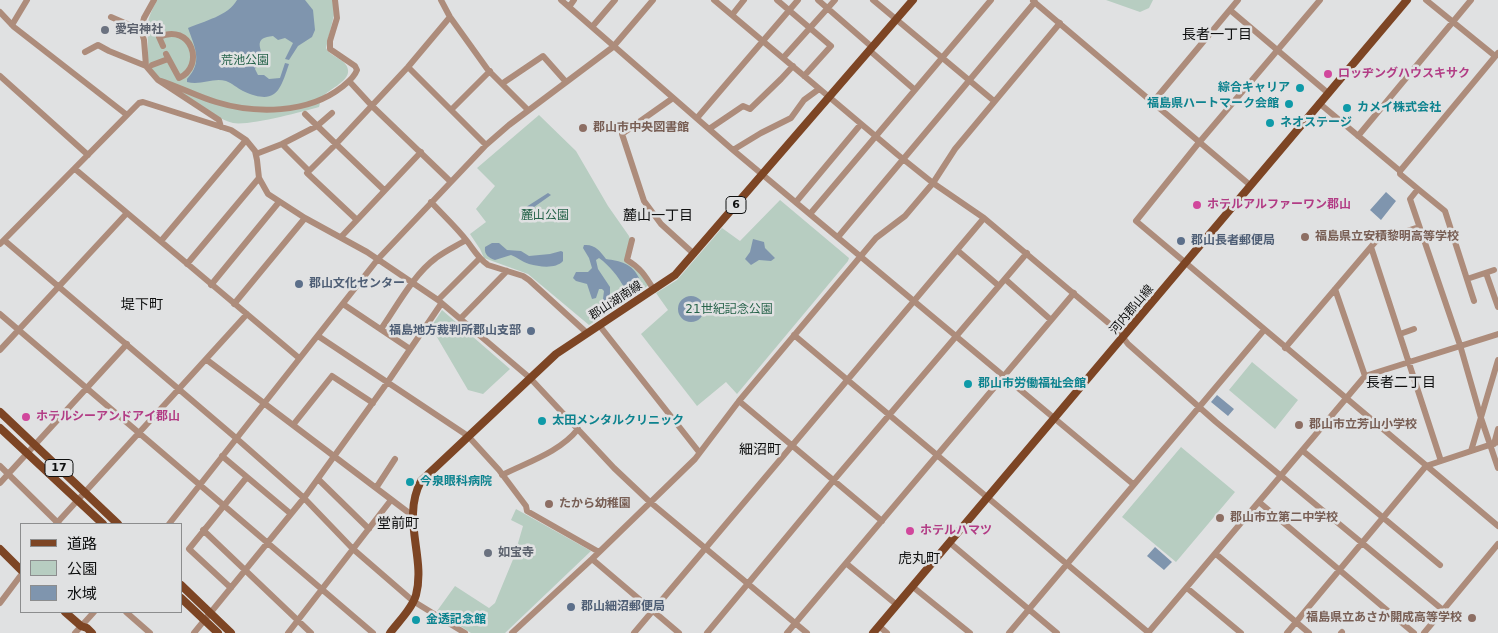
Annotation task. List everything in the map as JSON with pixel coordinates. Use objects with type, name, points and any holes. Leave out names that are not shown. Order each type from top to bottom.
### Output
[{"type":"main road","name":"郡山湖南線","points":[[390,633],[416,594],[417,572],[413,504],[421,481],[556,354],[671,279],[913,0]]},
{"type":"main road","name":"河内郡山線","points":[[876,630],[1407,0]]},
{"type":"main road","name":"17","points":[[0,412],[117,523]]},
{"type":"main road","name":"17","points":[[0,428],[102,523]]},
{"type":"main road","points":[[0,548],[20,568]]},
{"type":"main road","points":[[182,586],[231,633]]},
{"type":"main road","points":[[182,599],[218,633]]},
{"type":"main road","points":[[66,613],[92,633]]},
{"type":"street","points":[[12,25],[27,0]]},
{"type":"street","points":[[154,0],[144,18],[141,30],[149,65],[158,80],[219,120],[221,127]]},
{"type":"street","points":[[158,80],[215,102],[253,110],[281,108],[321,100],[333,94],[350,81],[357,70],[355,66],[330,49],[330,41],[337,18],[335,0]]},
{"type":"street","points":[[441,0],[450,16],[490,71],[528,110]]},
{"type":"street","points":[[561,0],[733,150],[1133,484]]},
{"type":"street","points":[[569,6],[574,0]]},
{"type":"street","points":[[592,27],[615,0]]},
{"type":"street","points":[[170,523],[378,259],[486,145],[528,110],[613,47],[653,0]]},
{"type":"street","points":[[714,0],[903,159],[933,183],[984,218],[1027,253],[1118,331],[1123,338],[1216,422],[1443,610]]},
{"type":"street","points":[[732,15],[744,0]]},
{"type":"street","points":[[777,0],[831,46],[804,76]]},
{"type":"street","points":[[697,118],[798,0]]},
{"type":"street","points":[[818,0],[915,90]]},
{"type":"street","points":[[783,58],[835,0]]},
{"type":"street","points":[[873,0],[994,101]]},
{"type":"street","points":[[810,214],[991,0]]},
{"type":"street","points":[[1153,102],[1238,0]]},
{"type":"street","points":[[1320,0],[1136,222],[1498,526]]},
{"type":"street","points":[[1400,171],[1497,55],[1426,0]]},
{"type":"street","points":[[1358,136],[1471,0]]},
{"type":"street","points":[[838,237],[1034,1],[1250,185]]},
{"type":"street","points":[[1230,10],[1328,93]]},
{"type":"street","points":[[0,12],[12,25],[127,115]]},
{"type":"street","points":[[111,16],[141,30]]},
{"type":"street","points":[[309,171],[408,67],[450,16]]},
{"type":"street","points":[[512,633],[592,559],[694,459],[739,401],[876,238],[905,216],[933,183],[955,149],[1060,23]]},
{"type":"street","points":[[85,52],[98,45],[109,51],[149,65],[166,56],[179,78],[190,68],[193,56],[189,42],[182,36],[172,33],[159,37],[163,46]]},
{"type":"street","points":[[503,83],[543,56],[566,82]]},
{"type":"street","points":[[709,129],[743,106],[750,109],[793,66]]},
{"type":"street","points":[[408,67],[486,145]]},
{"type":"street","points":[[451,110],[490,71]]},
{"type":"street","points":[[0,76],[88,155]]},
{"type":"street","points":[[350,81],[372,106],[450,182]]},
{"type":"street","points":[[733,150],[791,118],[804,100],[819,89]]},
{"type":"street","points":[[674,98],[622,134],[644,201],[661,224],[694,254]]},
{"type":"street","points":[[466,633],[413,601],[353,549],[304,498],[180,388],[60,287],[2,242],[139,103],[143,102],[231,130],[246,140],[256,154],[258,178],[268,194],[305,218],[378,259],[460,319],[530,378],[614,468],[650,502],[807,633]]},
{"type":"street","points":[[1319,104],[1445,211],[1474,301]]},
{"type":"street","points":[[256,154],[282,144],[317,126],[332,113]]},
{"type":"street","points":[[305,114],[384,190]]},
{"type":"street","points":[[796,202],[861,124]]},
{"type":"street","points":[[160,241],[246,140]]},
{"type":"street","points":[[282,144],[309,171],[308,173],[357,220]]},
{"type":"street","points":[[341,237],[421,152]]},
{"type":"street","points":[[75,169],[299,358]]},
{"type":"street","points":[[187,264],[258,178]]},
{"type":"street","points":[[1418,189],[1410,199],[1460,345],[1481,418],[1494,444],[1498,468]]},
{"type":"street","points":[[211,285],[279,202]]},
{"type":"street","points":[[431,202],[488,265],[523,276],[529,280],[587,333]]},
{"type":"street","points":[[0,350],[127,213]]},
{"type":"street","points":[[234,304],[305,218]]},
{"type":"street","points":[[634,633],[984,218]]},
{"type":"street","points":[[1285,348],[1376,240],[1419,227]]},
{"type":"street","points":[[381,329],[413,283],[435,258],[466,240]]},
{"type":"street","points":[[632,240],[627,260],[638,266],[654,290]]},
{"type":"street","points":[[1371,247],[1442,461]]},
{"type":"street","points":[[957,250],[999,286]]},
{"type":"street","points":[[707,633],[833,481],[1027,253]]},
{"type":"street","points":[[194,633],[304,498],[387,383],[439,302],[480,258]]},
{"type":"street","points":[[1467,279],[1494,270]]},
{"type":"street","points":[[460,319],[507,271]]},
{"type":"street","points":[[1486,273],[1498,307]]},
{"type":"street","points":[[1005,279],[1052,320]]},
{"type":"street","points":[[1335,289],[1365,376]]},
{"type":"street","points":[[787,633],[1074,293]]},
{"type":"street","points":[[343,304],[410,349]]},
{"type":"street","points":[[0,314],[373,633]]},
{"type":"street","points":[[59,523],[247,314]]},
{"type":"street","points":[[599,325],[699,452]]},
{"type":"street","points":[[1400,334],[1414,329]]},
{"type":"street","points":[[1009,633],[1264,330]]},
{"type":"street","points":[[794,335],[1148,633],[1365,376],[1498,334]]},
{"type":"street","points":[[318,336],[468,436],[502,475],[526,506],[527,511],[599,552]]},
{"type":"street","points":[[0,483],[127,344]]},
{"type":"street","points":[[206,360],[413,516]]},
{"type":"street","points":[[1471,451],[1498,360]]},
{"type":"street","points":[[293,425],[332,376],[373,403]]},
{"type":"street","points":[[739,401],[882,521]]},
{"type":"street","points":[[1494,444],[1498,429]]},
{"type":"street","points":[[502,475],[559,447],[578,430]]},
{"type":"street","points":[[1287,633],[1426,466],[1494,444]]},
{"type":"street","points":[[1303,451],[1440,565]]},
{"type":"street","points":[[222,456],[291,514]]},
{"type":"street","points":[[376,488],[395,459]]},
{"type":"street","points":[[0,466],[57,523]]},
{"type":"street","points":[[231,588],[189,549],[247,477]]},
{"type":"street","points":[[318,479],[369,529]]},
{"type":"street","points":[[288,633],[391,500]]},
{"type":"street","points":[[1260,502],[1414,633]]},
{"type":"street","points":[[204,530],[310,633]]},
{"type":"street","points":[[950,543],[1057,633]]},
{"type":"street","points":[[1424,633],[1498,544]]},
{"type":"street","points":[[1216,554],[1310,633]]},
{"type":"street","points":[[592,559],[679,633]]},
{"type":"street","points":[[846,564],[897,605]]},
{"type":"street","points":[[0,603],[20,571]]},
{"type":"street","points":[[913,587],[970,633]]},
{"type":"street","points":[[1187,588],[1241,633]]},
{"type":"street","points":[[75,633],[93,613]]},
{"type":"street","points":[[127,613],[150,633]]},
{"type":"street","points":[[876,630],[887,633]]},
{"type":"green space","name":"荒池公園","points":[[153,0],[333,0],[334,15],[326,48],[331,54],[345,63],[348,74],[342,82],[324,96],[319,107],[251,122],[228,122],[168,85],[151,68],[148,61],[148,21],[156,2]]},
{"type":"green space","points":[[1106,0],[1153,0],[1149,8],[1140,12]]},
{"type":"green space","name":"麓山公園","points":[[539,115],[576,151],[608,206],[629,236],[626,261],[637,268],[649,285],[589,325],[528,274],[484,258],[470,234],[486,222],[476,209],[495,186],[477,168]]},
{"type":"green space","name":"21世紀記念公園","points":[[780,200],[849,258],[848,261],[737,394],[726,382],[697,406],[641,334],[668,310],[656,293],[677,280],[722,228],[740,241]]},
{"type":"green space","points":[[442,310],[510,369],[483,394],[468,390],[431,327]]},
{"type":"green space","points":[[1252,362],[1298,400],[1275,429],[1229,390]]},
{"type":"green space","points":[[1181,447],[1235,492],[1176,562],[1122,517]]},
{"type":"green space","points":[[516,509],[591,551],[505,633],[471,633],[437,611],[455,586],[489,608],[495,603],[514,557],[523,526],[511,520]]},
{"type":"water","points":[[237,0],[305,0],[313,10],[315,30],[312,37],[298,46],[289,60],[285,59],[293,43],[285,38],[278,40],[273,36],[267,37],[260,43],[263,58],[255,69],[258,75],[264,75],[269,79],[280,78],[285,63],[289,64],[283,82],[275,93],[270,96],[254,95],[221,80],[197,83],[187,82],[196,61],[195,48],[188,28],[222,14],[233,6]]},
{"type":"water","points":[[1386,192],[1396,201],[1381,220],[1370,210]]},
{"type":"water","points":[[548,193],[551,195],[526,213],[523,209]]},
{"type":"water","points":[[753,239],[764,242],[765,248],[775,258],[771,261],[759,260],[751,265],[745,259],[750,252]]},
{"type":"water","points":[[492,243],[499,243],[507,250],[521,251],[529,256],[561,251],[563,252],[563,261],[560,264],[548,267],[529,264],[511,255],[495,260],[485,252],[485,247]]},
{"type":"water","points":[[584,245],[594,247],[606,259],[621,262],[633,269],[639,278],[633,291],[611,303],[604,301],[604,291],[599,289],[596,298],[592,299],[587,284],[576,281],[573,278],[576,272],[588,272],[592,268],[583,248]],"holes":[[[599,258],[614,272],[625,289],[619,295],[610,295],[610,287],[598,269],[596,260]]]},
{"type":"water","points":[[691,296],[700,300],[704,309],[700,318],[691,322],[682,318],[678,309],[682,300]]},
{"type":"water","points":[[1217,395],[1234,409],[1228,416],[1211,402]]},
{"type":"water","points":[[1155,547],[1172,562],[1164,570],[1147,556]]},
{"type":"place","name":"愛宕神社","points":[[105,30]]},
{"type":"place","name":"ロッヂングハウスキサク","points":[[1328,74]]},
{"type":"place","name":"綜合キャリア","points":[[1300,88]]},
{"type":"place","name":"福島県ハートマーク会館","points":[[1289,104]]},
{"type":"place","name":"カメイ株式会社","points":[[1347,108]]},
{"type":"place","name":"ネオステージ","points":[[1270,123]]},
{"type":"place","name":"郡山市中央図書館","points":[[583,128]]},
{"type":"place","name":"ホテルアルファーワン郡山","points":[[1197,205]]},
{"type":"place","name":"福島県立安積黎明高等学校","points":[[1305,237]]},
{"type":"place","name":"郡山長者郵便局","points":[[1181,241]]},
{"type":"place","name":"郡山文化センター","points":[[299,284]]},
{"type":"place","name":"福島地方裁判所郡山支部","points":[[531,331]]},
{"type":"place","name":"郡山市労働福祉会館","points":[[968,384]]},
{"type":"place","name":"ホテルシーアンドアイ郡山","points":[[26,417]]},
{"type":"place","name":"太田メンタルクリニック","points":[[542,421]]},
{"type":"place","name":"郡山市立芳山小学校","points":[[1299,425]]},
{"type":"place","name":"今泉眼科病院","points":[[410,482]]},
{"type":"place","name":"たから幼稚園","points":[[549,504]]},
{"type":"place","name":"郡山市立第二中学校","points":[[1220,518]]},
{"type":"place","name":"ホテルハマツ","points":[[910,531]]},
{"type":"place","name":"如宝寺","points":[[488,553]]},
{"type":"place","name":"郡山細沼郵便局","points":[[571,607]]},
{"type":"place","name":"福島県立あさか開成高等学校","points":[[1472,618]]},
{"type":"place","name":"金透記念館","points":[[416,620]]},
{"type":"district","name":"長者一丁目","points":[[1217,35]]},
{"type":"district","name":"麓山一丁目","points":[[658,216]]},
{"type":"district","name":"堤下町","points":[[142,305]]},
{"type":"district","name":"長者二丁目","points":[[1401,383]]},
{"type":"district","name":"細沼町","points":[[760,450]]},
{"type":"district","name":"堂前町","points":[[398,524]]},
{"type":"district","name":"虎丸町","points":[[919,559]]}]
